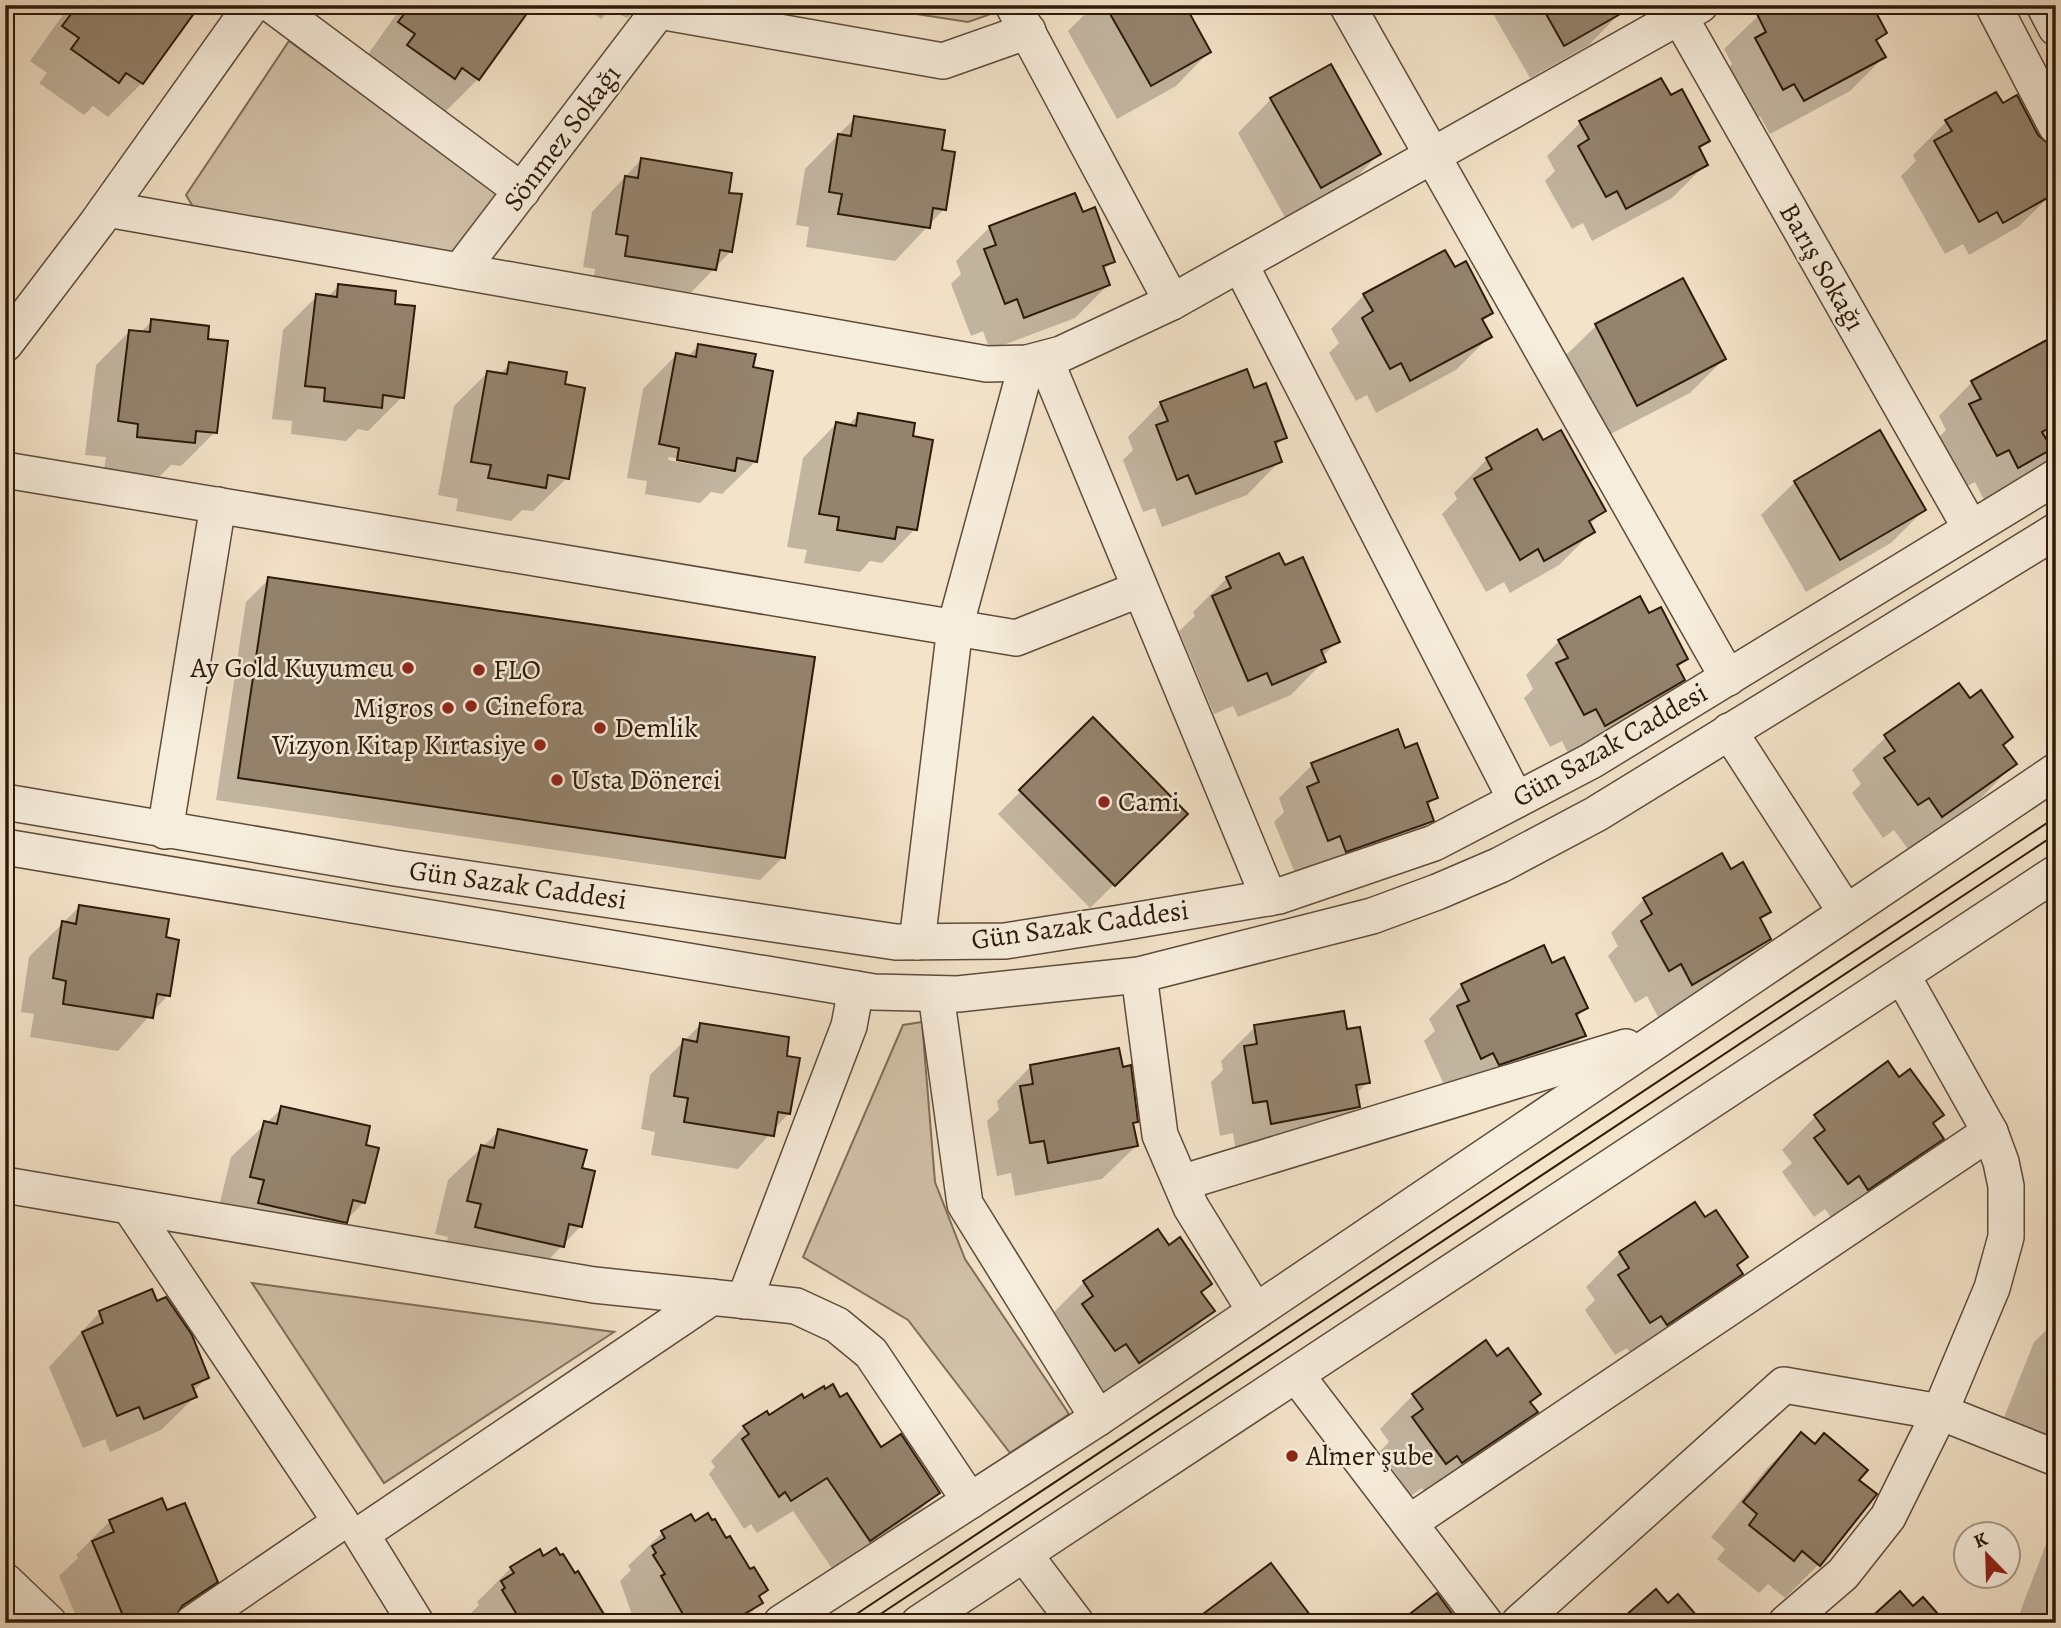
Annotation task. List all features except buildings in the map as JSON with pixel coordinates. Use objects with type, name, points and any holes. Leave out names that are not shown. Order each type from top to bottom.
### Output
[{"type":"street","points":[[5,344],[107,209],[253,5]]},
{"type":"street","points":[[272,5],[522,191]]},
{"type":"street","points":[[1347,5],[1728,678]]},
{"type":"street","points":[[1993,5],[2056,126]]},
{"type":"street","points":[[2045,5],[2056,28]]},
{"type":"street","points":[[661,8],[943,61],[1021,18],[1172,302]]},
{"type":"street","name":"Sönmez Sokağı","points":[[460,271],[661,8]]},
{"type":"street","points":[[107,209],[987,364],[1036,361],[1172,302],[1432,156],[1684,9]]},
{"type":"street","name":"Barış Sokağı","points":[[1684,9],[1970,529]]},
{"type":"street","points":[[1240,264],[1516,800]]},
{"type":"street","points":[[1036,361],[1140,589],[1269,898]]},
{"type":"street","points":[[917,942],[955,627],[1036,361]]},
{"type":"street","points":[[5,470],[1016,638],[1140,589]]},
{"type":"street","name":"Gün Sazak Caddesi","points":[[5,802],[165,831],[896,942],[1005,941],[1269,898],[1434,843],[1591,761],[2056,477]]},
{"type":"street","points":[[165,831],[218,505]]},
{"type":"street","name":"Gün Sazak Caddesi","points":[[5,847],[856,989],[936,994],[1016,990],[1139,975],[1372,916],[1437,892],[1549,840],[2056,531]]},
{"type":"street","points":[[1729,731],[1844,911]]},
{"type":"street","points":[[781,1623],[1098,1418],[1844,911],[2056,771]]},
{"type":"street","points":[[919,1623],[2056,873]]},
{"type":"street","points":[[1139,975],[1160,1135],[1192,1207],[1255,1311]]},
{"type":"street","points":[[1786,1623],[1843,1574],[1867,1547],[1888,1517],[1940,1412],[1992,1288],[2006,1237],[2006,1186],[1990,1132],[1902,975]]},
{"type":"street","points":[[193,1623],[728,1299],[849,1026],[856,989]]},
{"type":"street","points":[[936,994],[965,1204],[1098,1418]]},
{"type":"street","points":[[1181,1183],[1660,1036]]},
{"type":"street","points":[[1409,1523],[1990,1132]]},
{"type":"street","points":[[15,1195],[130,1207],[594,1285],[796,1306],[817,1314],[855,1339],[884,1370],[970,1501]]},
{"type":"street","points":[[130,1207],[416,1623]]},
{"type":"street","points":[[1297,1376],[1485,1623]]},
{"type":"street","points":[[1519,1623],[1784,1385],[1940,1412],[2056,1458]]},
{"type":"street","points":[[1024,1554],[1076,1623]]},
{"type":"street","points":[[5,1581],[49,1623]]},
{"type":"shaded area","points":[[858,5],[1010,5],[1011,7],[968,22]]},
{"type":"shaded area","points":[[289,41],[505,197],[462,258],[195,210],[186,195]]},
{"type":"shaded area","points":[[922,1022],[935,1182],[965,1259],[1069,1414],[1010,1453],[908,1320],[803,1257],[903,1025]]},
{"type":"shaded area","points":[[252,1283],[614,1332],[384,1483]]},
{"type":"tram line","points":[[843,1623],[2056,817]]},
{"type":"tram line","points":[[867,1623],[2056,834]]},
{"type":"place","name":"Ay Gold Kuyumcu","points":[[408,668]]},
{"type":"place","name":"FLO","points":[[479,670]]},
{"type":"place","name":"Cinefora","points":[[471,706]]},
{"type":"place","name":"Migros","points":[[448,708]]},
{"type":"place","name":"Demlik","points":[[600,728]]},
{"type":"place","name":"Vizyon Kitap Kırtasiye","points":[[540,745]]},
{"type":"place","name":"Usta Dönerci","points":[[557,780]]},
{"type":"place","name":"Cami","points":[[1104,802]]},
{"type":"place","name":"Almer şube","points":[[1292,1456]]}]
